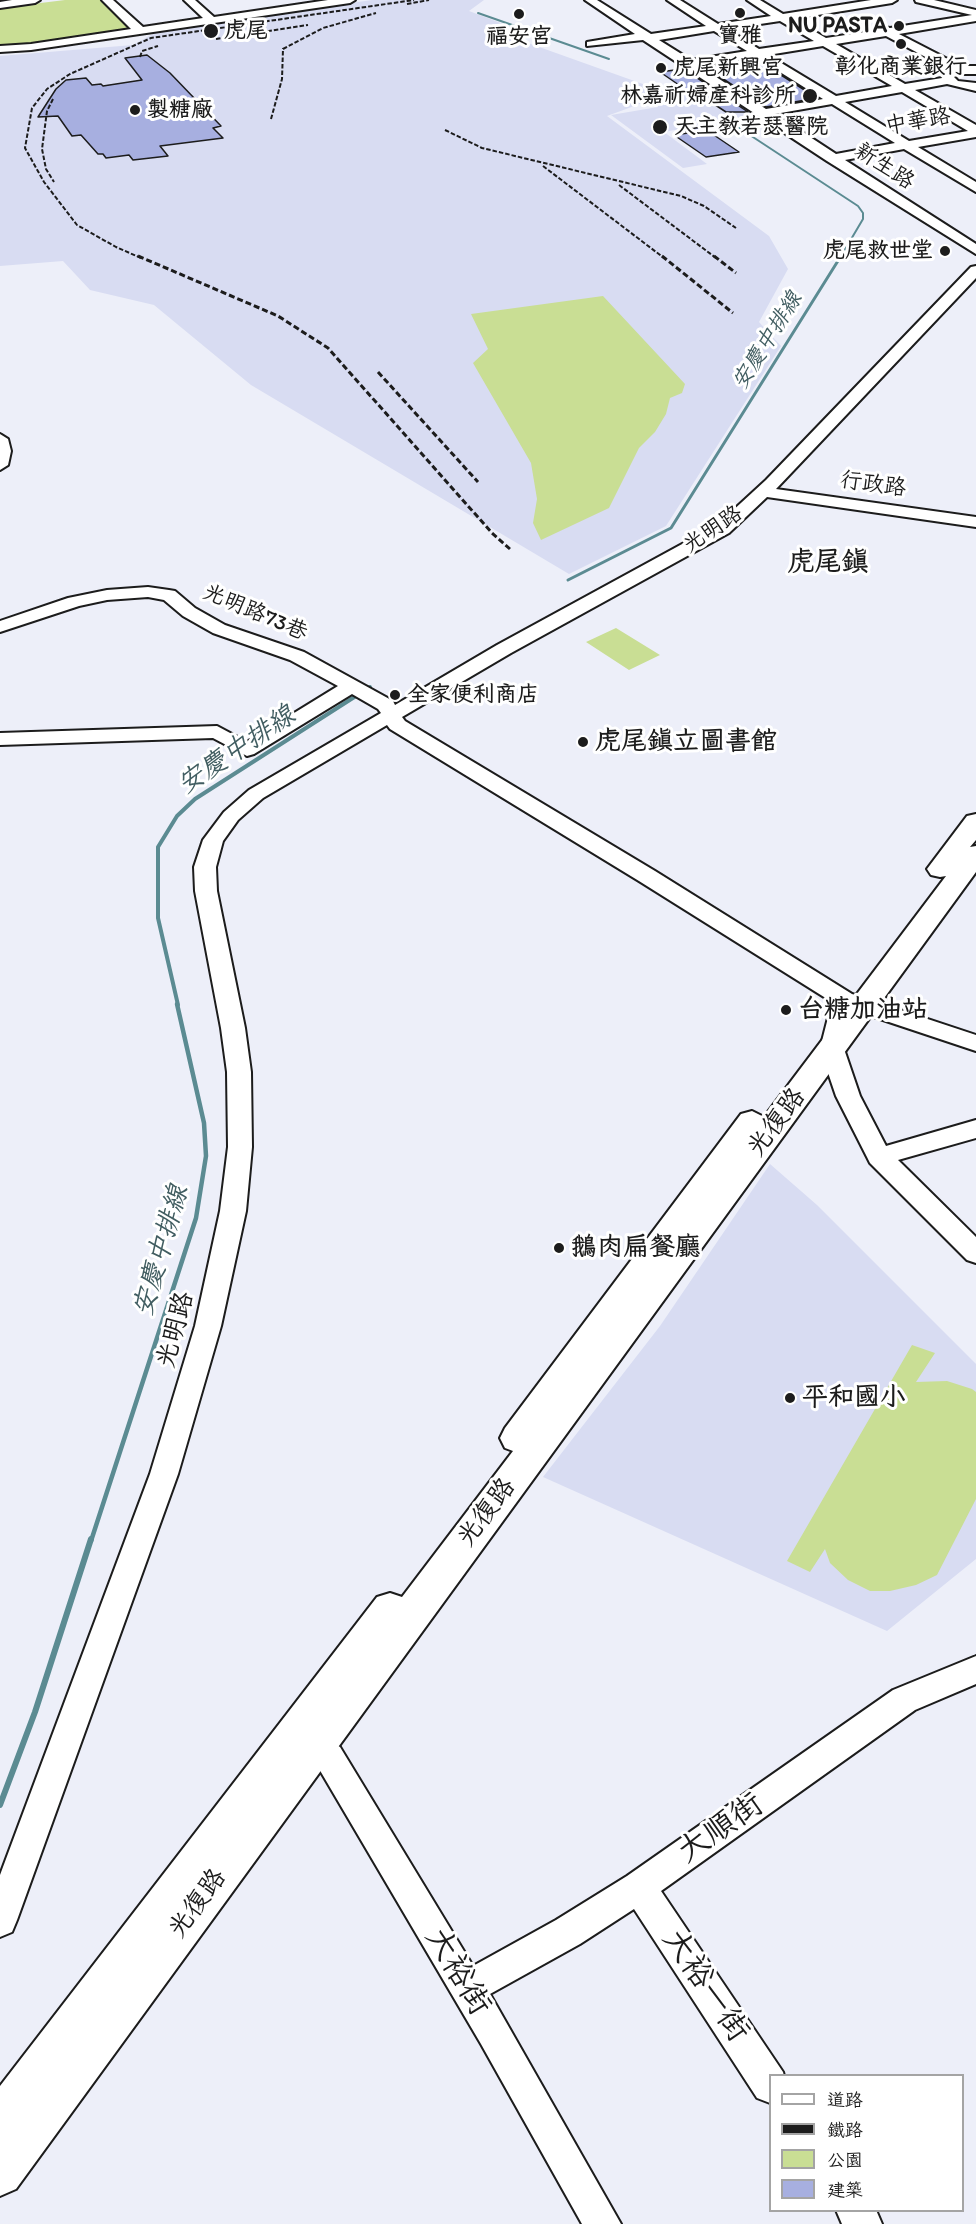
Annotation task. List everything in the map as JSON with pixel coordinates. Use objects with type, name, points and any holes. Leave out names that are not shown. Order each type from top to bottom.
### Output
[{"type":"main road","name":"光復路","points":[[0,2122],[304,1740],[832,1049],[853,1002],[976,822]]},
{"type":"main road","name":"光復路","points":[[0,2173],[461,1516],[626,1289],[853,1002],[976,854]]},
{"type":"street","points":[[0,5],[28,0]]},
{"type":"street","points":[[107,0],[138,30]]},
{"type":"street","points":[[189,0],[207,10]]},
{"type":"street","points":[[0,49],[31,47],[138,30],[207,10],[350,0]]},
{"type":"street","points":[[592,2],[617,0]]},
{"type":"street","points":[[672,0],[976,188]]},
{"type":"street","points":[[752,0],[976,132]]},
{"type":"street","points":[[831,0],[958,70]]},
{"type":"street","points":[[591,44],[892,0]]},
{"type":"street","points":[[920,0],[976,13]]},
{"type":"street","name":"新生路","points":[[592,2],[976,250]]},
{"type":"street","points":[[688,64],[976,18]]},
{"type":"street","points":[[949,81],[947,76],[958,70],[976,70]]},
{"type":"street","points":[[762,113],[949,81],[962,86],[976,87]]},
{"type":"street","name":"中華路","points":[[832,158],[976,132]]},
{"type":"street","name":"光明路","points":[[0,1920],[164,1474],[208,1326],[233,1211],[240,1148],[239,1072],[233,1028],[206,891],[205,867],[213,840],[231,816],[256,794],[504,649],[723,530],[764,491],[976,270]]},
{"type":"street","points":[[0,439],[3,451],[0,465]]},
{"type":"street","name":"行政路","points":[[764,491],[778,495],[976,522]]},
{"type":"street","name":"光明路73巷","points":[[0,626],[74,602],[107,595],[148,592],[169,595],[189,612],[219,629],[297,656],[386,705],[393,715]]},
{"type":"street","points":[[0,739],[217,732],[247,750],[351,686]]},
{"type":"street","points":[[393,715],[397,725],[853,1002],[976,1043]]},
{"type":"street","points":[[832,1049],[848,1096],[879,1156],[976,1253]]},
{"type":"street","points":[[879,1156],[976,1129]]},
{"type":"street","name":"大順街","points":[[466,1989],[568,1932],[639,1887],[904,1700],[976,1670]]},
{"type":"street","name":"大裕街","points":[[304,1740],[329,1757],[466,1989],[494,2032],[602,2224]]},
{"type":"street","name":"大裕一街","points":[[639,1887],[769,2082]]},
{"type":"shaded area","points":[[372,0],[484,0],[469,11],[522,31],[513,34],[528,43],[668,93],[660,97],[721,89],[757,115],[664,132],[707,164],[683,168],[611,115],[658,107],[656,98],[607,116],[769,236],[788,269],[759,322],[781,346],[666,526],[569,574],[251,385],[154,305],[90,290],[63,261],[0,266],[0,56],[133,45],[158,31]]},
{"type":"shaded area","name":"平和國小","points":[[770,1164],[817,1205],[976,1364],[976,1559],[887,1631],[543,1477],[660,1326]]},
{"type":"green space","points":[[65,0],[103,0],[134,29],[40,43],[0,46],[0,8]]},
{"type":"green space","points":[[603,296],[685,384],[682,393],[670,398],[666,414],[655,432],[639,448],[609,508],[541,540],[533,523],[537,499],[531,463],[473,363],[488,349],[471,314]]},
{"type":"green space","points":[[616,628],[660,655],[629,670],[586,642]]},
{"type":"green space","points":[[912,1345],[935,1353],[916,1382],[947,1381],[976,1392],[976,1499],[937,1575],[916,1585],[890,1591],[870,1591],[848,1580],[830,1563],[825,1549],[810,1572],[787,1561]]},
{"type":"building","name":"製糖廠","points":[[147,55],[170,73],[221,126],[213,128],[223,138],[160,146],[168,156],[133,160],[129,155],[106,158],[103,154],[98,154],[81,135],[72,136],[58,116],[38,117],[56,89],[66,80],[86,78],[92,85],[101,84],[103,86],[142,80],[125,58]]},
{"type":"building","name":"天主教若瑟醫院","points":[[756,59],[817,98],[766,107],[705,67]]},
{"type":"building","points":[[682,69],[748,112],[726,112],[697,93],[692,94],[660,72]]},
{"type":"building","points":[[702,127],[739,152],[706,157],[674,135],[688,133],[683,130]]},
{"type":"waterway","name":"安慶中排線","points":[[478,13],[609,59]]},
{"type":"waterway","name":"安慶中排線","points":[[727,120],[858,206],[863,213],[863,219],[840,258]]},
{"type":"waterway","name":"安慶中排線","points":[[568,580],[671,528],[841,256]]},
{"type":"waterway","name":"安慶中排線","points":[[178,1005],[158,918],[158,847],[177,816],[195,799],[370,687]]},
{"type":"waterway","name":"安慶中排線","points":[[91,1541],[196,1218],[206,1156],[204,1123],[177,1004]]},
{"type":"waterway","name":"安慶中排線","points":[[0,1805],[35,1712],[91,1539]]},
{"type":"railway","points":[[141,258],[77,225],[44,182],[25,148],[32,108],[47,89],[70,74],[151,38],[414,0]]},
{"type":"railway","points":[[407,4],[429,0]]},
{"type":"railway","points":[[271,119],[282,79],[283,49],[323,28],[376,13]]},
{"type":"railway","points":[[216,39],[308,25]]},
{"type":"railway","points":[[140,57],[142,51],[158,46]]},
{"type":"railway","points":[[53,99],[47,111],[42,149],[46,169],[54,182]]},
{"type":"railway","points":[[445,130],[482,148],[681,196],[704,206],[736,228]]},
{"type":"railway","points":[[543,166],[664,258]]},
{"type":"railway","points":[[619,185],[716,258]]},
{"type":"railway","points":[[138,256],[278,316],[328,348],[492,533],[510,549]]},
{"type":"railway","points":[[662,256],[733,313]]},
{"type":"railway","points":[[714,256],[736,273]]},
{"type":"railway","points":[[378,372],[478,482]]},
{"type":"place","name":"寶雅","points":[[740,13]]},
{"type":"place","name":"福安宮","points":[[519,14]]},
{"type":"place","name":"NU PASTA","points":[[899,26]]},
{"type":"place","name":"虎尾","points":[[211,31]]},
{"type":"place","name":"彰化商業銀行","points":[[901,44]]},
{"type":"place","name":"虎尾新興宮","points":[[661,68]]},
{"type":"place","name":"林嘉祈婦產科診所","points":[[810,96]]},
{"type":"place","name":"製糖廠","points":[[135,110]]},
{"type":"place","name":"天主教若瑟醫院","points":[[660,127]]},
{"type":"place","name":"虎尾救世堂","points":[[945,251]]},
{"type":"place","name":"全家便利商店","points":[[395,695]]},
{"type":"place","name":"虎尾鎮立圖書館","points":[[583,742]]},
{"type":"place","name":"台糖加油站","points":[[786,1010]]},
{"type":"place","name":"鵝肉扁餐廳","points":[[559,1248]]},
{"type":"place","name":"平和國小","points":[[790,1398]]},
{"type":"district","name":"虎尾鎮","points":[[828,563]]}]
